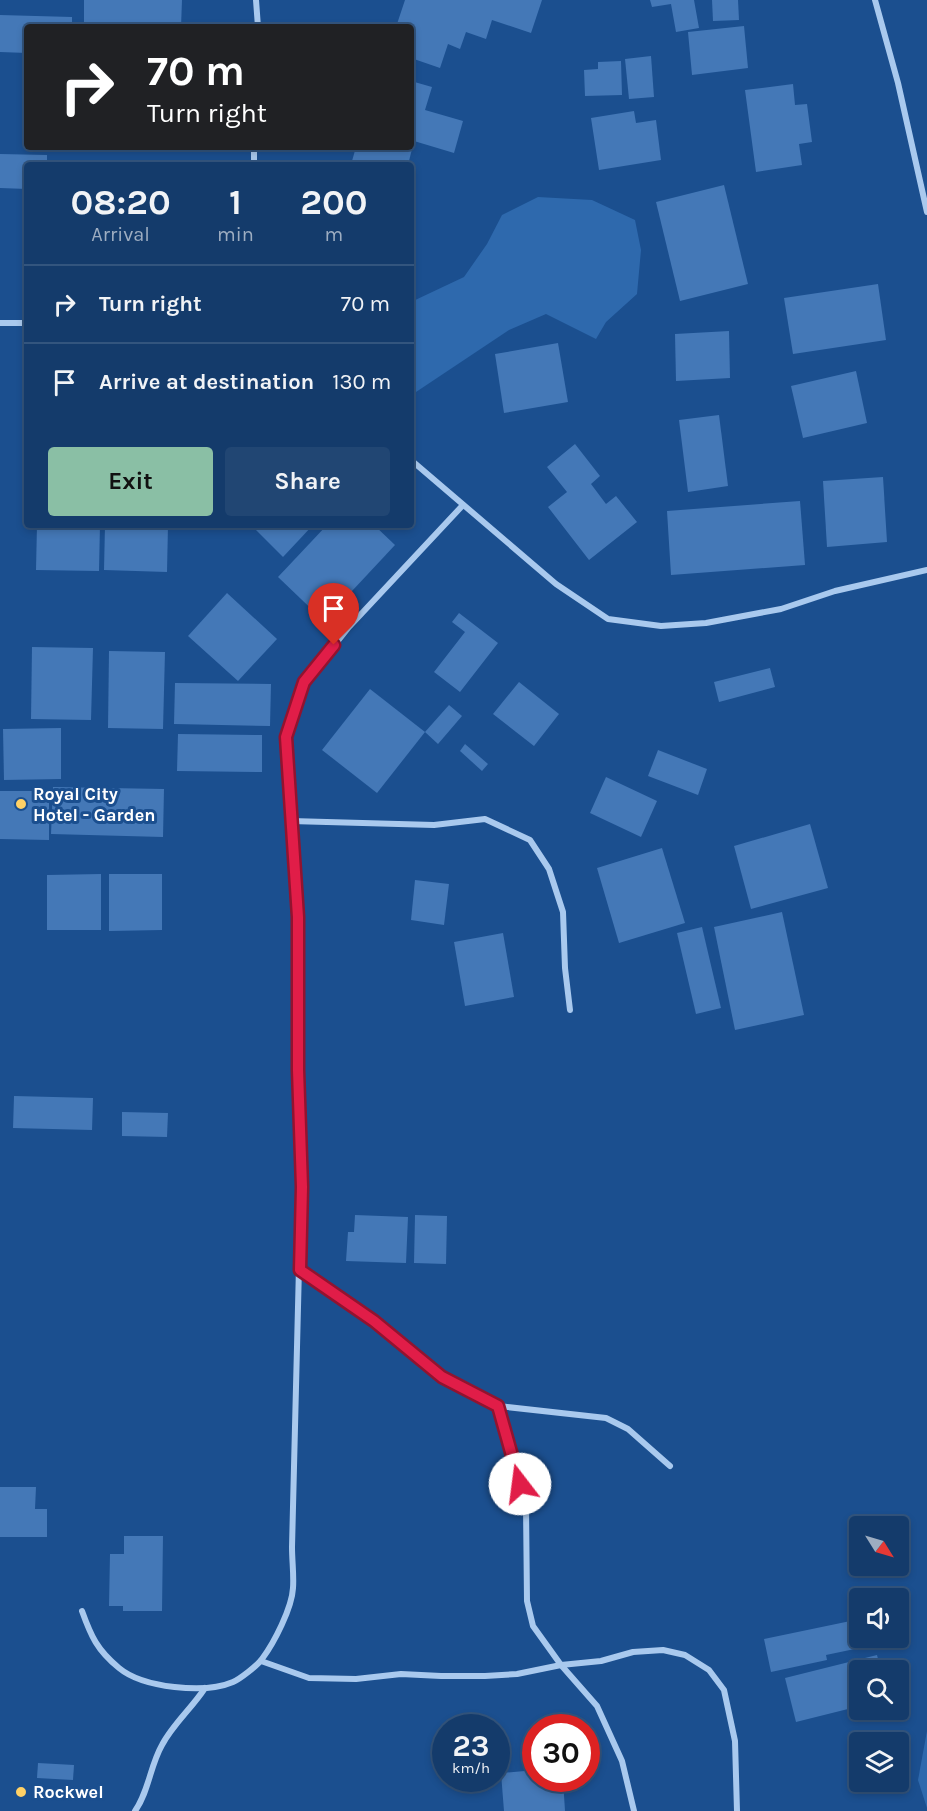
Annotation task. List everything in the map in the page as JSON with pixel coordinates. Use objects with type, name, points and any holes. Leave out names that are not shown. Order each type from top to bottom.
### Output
[{"type":"street","points":[[256,0],[258,24]]},
{"type":"street","points":[[875,0],[898,83],[927,212]]},
{"type":"street","points":[[0,323],[24,323]]},
{"type":"street","points":[[414,463],[556,584],[608,619],[661,626],[706,623],[782,609],[835,591],[927,570]]},
{"type":"street","points":[[82,1611],[93,1640],[120,1669],[139,1679],[164,1686],[205,1688],[234,1682],[261,1661],[282,1624],[293,1591],[292,1547],[302,1187],[298,1070],[298,917],[286,737],[304,682],[349,627],[463,506]]},
{"type":"street","points":[[291,821],[434,825],[485,819],[530,840],[549,870],[563,912],[565,968],[570,1010]]},
{"type":"street","points":[[300,1270],[374,1321],[442,1377],[498,1406],[606,1418],[628,1429],[670,1466]]},
{"type":"street","points":[[498,1406],[526,1506],[527,1601],[533,1626],[561,1665],[597,1706],[622,1761],[634,1811]]},
{"type":"street","points":[[261,1661],[309,1678],[356,1679],[401,1674],[441,1676],[517,1674],[561,1665],[601,1661],[633,1652],[663,1650],[686,1655],[709,1670],[724,1690],[735,1741],[738,1811]]},
{"type":"street","points":[[135,1811],[141,1803],[162,1746],[182,1716],[205,1688]]},
{"type":"shaded area","points":[[538,197],[592,200],[635,220],[641,250],[637,294],[606,322],[596,339],[546,314],[509,330],[414,391],[414,301],[464,277],[487,244],[502,215]]},
{"type":"shaded area","points":[[927,1731],[927,1808],[918,1780]]},
{"type":"building","points":[[84,0],[182,0],[181,24],[84,24]]},
{"type":"building","points":[[405,0],[542,0],[531,33],[492,20],[486,39],[466,32],[460,49],[448,44],[440,68],[414,59],[414,24],[397,24]]},
{"type":"building","points":[[650,0],[694,0],[699,28],[676,32],[671,4],[652,7]]},
{"type":"building","points":[[712,0],[738,0],[739,20],[713,21]]},
{"type":"building","points":[[0,15],[72,17],[72,24],[24,24],[24,53],[0,52]]},
{"type":"building","points":[[744,26],[748,68],[692,75],[688,32]]},
{"type":"building","points":[[651,56],[654,97],[629,99],[625,59]]},
{"type":"building","points":[[621,61],[622,95],[585,96],[584,70],[598,69],[598,62]]},
{"type":"building","points":[[414,82],[432,87],[425,110],[463,121],[454,153],[414,141]]},
{"type":"building","points":[[793,84],[795,105],[807,104],[812,142],[799,144],[802,165],[756,172],[745,90]]},
{"type":"building","points":[[634,111],[636,123],[656,120],[661,160],[599,170],[591,118]]},
{"type":"building","points":[[355,150],[412,150],[409,162],[352,161]]},
{"type":"building","points":[[0,154],[47,155],[47,162],[24,162],[24,189],[0,188]]},
{"type":"building","points":[[724,185],[748,284],[680,301],[656,202]]},
{"type":"building","points":[[414,229],[415,229],[414,257]]},
{"type":"building","points":[[878,284],[886,340],[793,354],[784,298]]},
{"type":"building","points":[[729,331],[730,378],[676,381],[675,334]]},
{"type":"building","points":[[558,343],[568,402],[504,413],[495,354]]},
{"type":"building","points":[[856,371],[867,423],[803,438],[791,386]]},
{"type":"building","points":[[719,415],[728,486],[688,492],[679,420]]},
{"type":"building","points":[[575,444],[600,476],[591,484],[606,504],[616,496],[637,522],[589,560],[548,507],[567,492],[547,467]]},
{"type":"building","points":[[883,477],[887,542],[827,547],[823,481]]},
{"type":"building","points":[[800,501],[805,565],[671,575],[667,511]]},
{"type":"building","points":[[37,528],[100,528],[99,571],[36,570]]},
{"type":"building","points":[[105,528],[168,528],[167,572],[104,570]]},
{"type":"building","points":[[254,528],[310,528],[283,557]]},
{"type":"building","points":[[324,528],[377,528],[395,545],[324,621],[278,577]]},
{"type":"building","points":[[227,593],[277,639],[238,681],[188,636]]},
{"type":"building","points":[[459,613],[498,643],[460,692],[434,672],[465,632],[452,622]]},
{"type":"building","points":[[32,647],[93,648],[91,720],[31,719]]},
{"type":"building","points":[[109,651],[165,652],[163,729],[108,728]]},
{"type":"building","points":[[770,668],[775,687],[719,702],[714,682]]},
{"type":"building","points":[[519,682],[559,714],[534,746],[493,714]]},
{"type":"building","points":[[175,683],[271,684],[270,726],[174,724]]},
{"type":"building","points":[[370,689],[425,732],[377,793],[322,750]]},
{"type":"building","points":[[449,705],[462,716],[438,744],[425,732]]},
{"type":"building","points":[[61,728],[61,779],[4,780],[3,729]]},
{"type":"building","points":[[178,734],[262,735],[262,772],[177,771]]},
{"type":"building","points":[[465,744],[488,764],[482,771],[460,751]]},
{"type":"building","points":[[658,750],[707,769],[698,795],[648,776]]},
{"type":"building","points":[[606,777],[657,801],[641,837],[590,813]]},
{"type":"building","points":[[53,787],[164,789],[163,837],[51,834]]},
{"type":"building","points":[[0,791],[49,791],[49,840],[0,839]]},
{"type":"building","points":[[810,824],[828,888],[751,909],[734,846]]},
{"type":"building","points":[[662,848],[685,923],[619,943],[597,868]]},
{"type":"building","points":[[101,874],[101,930],[47,930],[47,875]]},
{"type":"building","points":[[109,874],[162,874],[162,930],[109,931]]},
{"type":"building","points":[[415,880],[449,884],[444,925],[411,920]]},
{"type":"building","points":[[782,912],[804,1015],[735,1030],[714,927]]},
{"type":"building","points":[[702,927],[721,1008],[696,1014],[677,933]]},
{"type":"building","points":[[503,933],[514,997],[465,1006],[454,942]]},
{"type":"building","points":[[14,1096],[93,1098],[92,1130],[13,1128]]},
{"type":"building","points":[[122,1112],[168,1113],[167,1137],[122,1136]]},
{"type":"building","points":[[355,1215],[408,1217],[406,1263],[346,1261],[348,1232],[354,1232]]},
{"type":"building","points":[[415,1215],[447,1216],[446,1264],[414,1263]]},
{"type":"building","points":[[0,1487],[36,1487],[35,1509],[47,1509],[47,1537],[0,1537]]},
{"type":"building","points":[[124,1536],[163,1536],[162,1611],[123,1611],[123,1606],[109,1606],[110,1554],[124,1554]]},
{"type":"building","points":[[849,1621],[849,1648],[859,1648],[826,1655],[827,1660],[771,1672],[764,1639]]},
{"type":"building","points":[[877,1655],[878,1660],[857,1660]]},
{"type":"building","points":[[849,1662],[849,1709],[796,1722],[785,1678]]},
{"type":"building","points":[[38,1763],[74,1765],[73,1780],[37,1778]]},
{"type":"building","points":[[522,1771],[522,1792],[564,1792],[565,1811],[504,1811],[502,1792],[510,1792],[510,1772]]},
{"type":"place","name":"Royal City Hotel - Garden","points":[[21,804]]},
{"type":"place","name":"Rockwel","points":[[21,1792]]},
{"type":"route","points":[[334,645],[304,682],[286,737],[298,917],[298,1070],[302,1187],[300,1270],[374,1321],[442,1377],[498,1406],[520,1484]]}]
